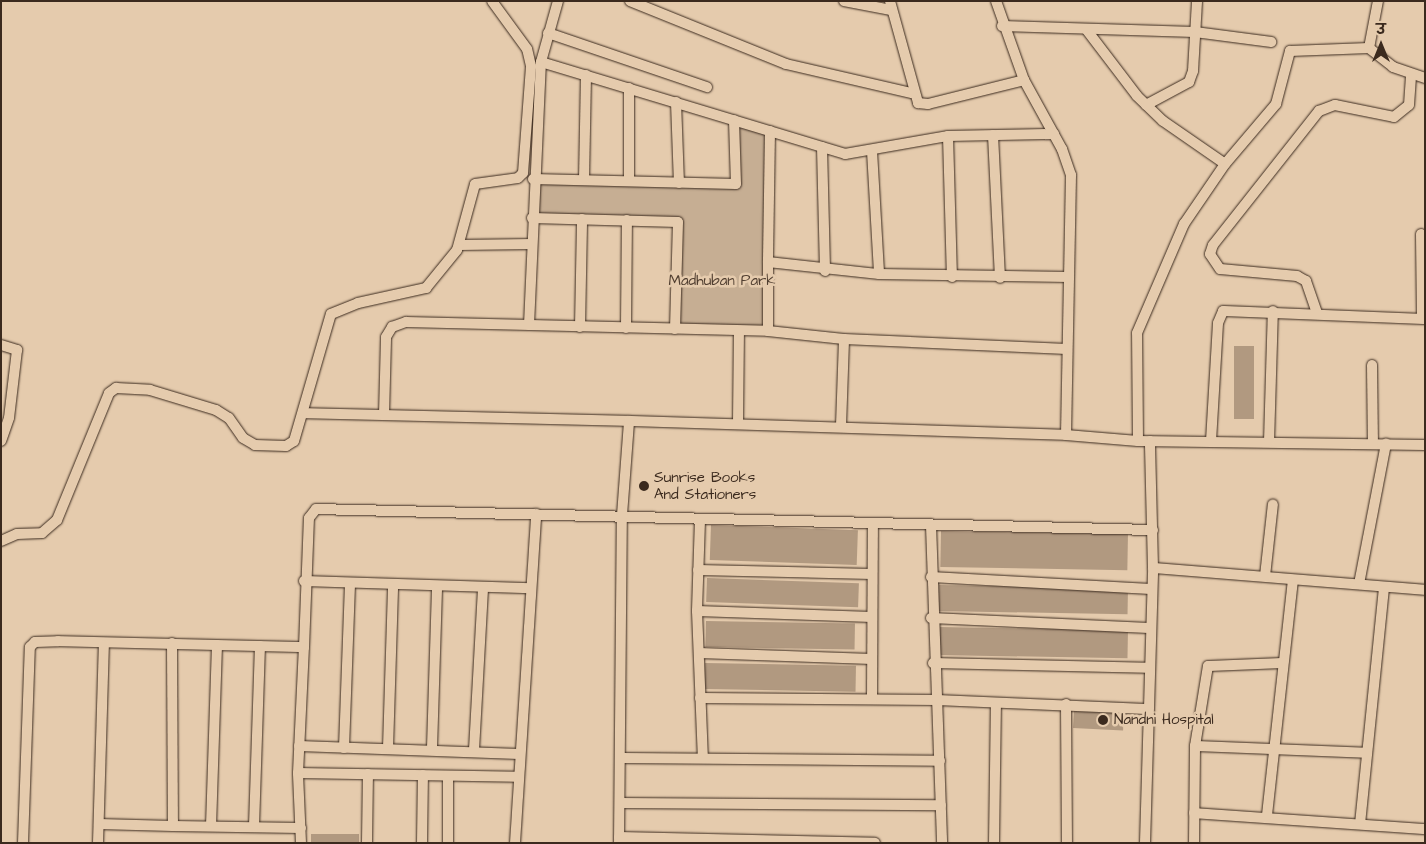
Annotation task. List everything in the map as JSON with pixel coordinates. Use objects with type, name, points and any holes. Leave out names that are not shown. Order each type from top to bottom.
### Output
[{"type":"street","points":[[1,541],[17,534],[42,533],[57,520],[109,393],[116,388],[150,390],[216,410],[229,418],[243,438],[268,448],[294,441],[331,314],[358,303],[426,288],[459,245],[475,184],[518,178],[525,158],[531,66],[527,49],[492,1]]},
{"type":"street","points":[[529,325],[533,179],[541,62],[558,1]]},
{"type":"street","points":[[630,1],[652,6],[786,64],[912,93]]},
{"type":"street","points":[[844,1],[890,6],[912,93],[918,103],[928,104],[1024,80]]},
{"type":"street","points":[[996,1],[1002,26],[1024,80],[1054,134],[1071,175],[1066,435]]},
{"type":"street","points":[[1146,105],[1189,82],[1197,1]]},
{"type":"street","points":[[1369,48],[1378,1]]},
{"type":"street","points":[[1002,26],[1195,32],[1271,42]]},
{"type":"street","points":[[1086,28],[1146,105],[1175,132],[1225,164]]},
{"type":"street","points":[[548,33],[707,87]]},
{"type":"street","points":[[1138,441],[1135,356],[1141,322],[1181,230],[1225,164],[1276,104],[1290,51],[1369,48],[1392,67],[1411,75],[1425,78]]},
{"type":"street","points":[[541,62],[846,154],[872,151],[893,144],[948,136],[1054,134]]},
{"type":"street","points":[[584,180],[586,75]]},
{"type":"street","points":[[1318,312],[1309,288],[1298,276],[1220,269],[1210,254],[1213,245],[1319,111],[1335,105],[1394,117],[1409,104],[1411,75]]},
{"type":"street","points":[[629,88],[629,181]]},
{"type":"street","points":[[676,102],[678,183]]},
{"type":"street","points":[[533,179],[736,184],[734,120]]},
{"type":"street","points":[[768,331],[770,131]]},
{"type":"street","points":[[993,135],[1000,278]]},
{"type":"street","points":[[948,136],[952,277]]},
{"type":"street","points":[[822,147],[824,271]]},
{"type":"street","points":[[872,151],[879,274]]},
{"type":"street","points":[[532,218],[678,222],[675,329]]},
{"type":"street","points":[[580,326],[582,219]]},
{"type":"street","points":[[626,328],[627,220]]},
{"type":"street","points":[[1211,441],[1219,316],[1229,311],[1318,312],[1423,318],[1421,234]]},
{"type":"street","points":[[459,245],[532,244]]},
{"type":"street","points":[[768,262],[824,271],[879,274],[1000,278],[1069,277]]},
{"type":"street","points":[[1269,442],[1273,312]]},
{"type":"street","points":[[384,414],[383,350],[392,327],[406,322],[768,331],[844,339],[1067,349]]},
{"type":"street","points":[[738,424],[739,330]]},
{"type":"street","points":[[841,426],[844,339]]},
{"type":"street","points":[[1,345],[17,350],[9,418],[1,441]]},
{"type":"street","points":[[1372,365],[1373,444]]},
{"type":"street","points":[[303,413],[841,426],[1066,435],[1138,441],[1425,445]]},
{"type":"street","points":[[629,421],[622,516],[622,758],[619,840],[874,843]]},
{"type":"street","points":[[1145,843],[1147,668],[1153,568],[1150,441]]},
{"type":"street","points":[[1359,584],[1386,444]]},
{"type":"street","points":[[1265,576],[1273,504]]},
{"type":"street","points":[[301,843],[302,828],[298,773],[304,647],[304,581],[309,518],[316,508],[873,525],[1153,530]]},
{"type":"street","points":[[516,843],[517,777],[536,514]]},
{"type":"street","points":[[700,520],[697,611],[703,758]]},
{"type":"street","points":[[872,699],[873,525]]},
{"type":"street","points":[[931,525],[933,663],[937,700],[942,843]]},
{"type":"street","points":[[1153,568],[1425,590]]},
{"type":"street","points":[[698,570],[872,574]]},
{"type":"street","points":[[931,577],[1151,588]]},
{"type":"street","points":[[1267,815],[1293,580]]},
{"type":"street","points":[[304,581],[350,585],[531,588]]},
{"type":"street","points":[[344,748],[350,585]]},
{"type":"street","points":[[388,748],[393,586]]},
{"type":"street","points":[[432,748],[436,586]]},
{"type":"street","points":[[474,750],[483,587]]},
{"type":"street","points":[[1360,824],[1384,587]]},
{"type":"street","points":[[697,611],[872,617]]},
{"type":"street","points":[[932,618],[1149,628]]},
{"type":"street","points":[[23,843],[30,647],[34,642],[46,641],[104,645],[172,643],[304,647]]},
{"type":"street","points":[[172,643],[173,826]]},
{"type":"street","points":[[98,843],[104,645]]},
{"type":"street","points":[[211,826],[217,645]]},
{"type":"street","points":[[254,826],[260,646]]},
{"type":"street","points":[[698,654],[872,659]]},
{"type":"street","points":[[933,663],[1147,668]]},
{"type":"street","points":[[1194,843],[1195,746],[1208,666],[1283,663]]},
{"type":"street","points":[[700,698],[937,700],[1066,704],[1146,709]]},
{"type":"street","points":[[994,843],[996,703]]},
{"type":"street","points":[[1066,704],[1067,843]]},
{"type":"street","points":[[299,746],[432,748],[519,754]]},
{"type":"street","points":[[1195,746],[1273,752],[1367,753]]},
{"type":"street","points":[[622,758],[940,761]]},
{"type":"street","points":[[298,773],[517,777]]},
{"type":"street","points":[[367,843],[368,774]]},
{"type":"street","points":[[422,843],[424,775]]},
{"type":"street","points":[[448,776],[448,843]]},
{"type":"street","points":[[620,803],[941,805]]},
{"type":"street","points":[[1194,813],[1267,815],[1425,829]]},
{"type":"street","points":[[99,824],[302,828]]},
{"type":"green space","name":"Madhuban Park","points":[[734,120],[770,131],[768,331],[675,329],[677,222],[532,218],[533,179],[735,184]]},
{"type":"building","points":[[1234,346],[1254,346],[1254,419],[1234,419]]},
{"type":"building","points":[[711,525],[858,530],[857,565],[710,560]]},
{"type":"building","points":[[941,531],[1128,534],[1127,570],[940,567]]},
{"type":"building","points":[[707,578],[859,583],[858,607],[706,602]]},
{"type":"building","points":[[939,585],[1128,588],[1128,614],[939,611]]},
{"type":"building","points":[[706,621],[855,624],[855,650],[706,647]]},
{"type":"building","points":[[939,627],[1128,630],[1127,658],[939,655]]},
{"type":"building","points":[[705,663],[856,666],[856,692],[705,689]]},
{"type":"building","points":[[1074,711],[1124,714],[1123,731],[1073,728]]},
{"type":"building","points":[[311,834],[359,834],[359,843],[311,843]]},
{"type":"place","name":"Sunrise Books And Stationers","points":[[644,486]]},
{"type":"place","name":"Nandni Hospital","points":[[1103,720]]}]
